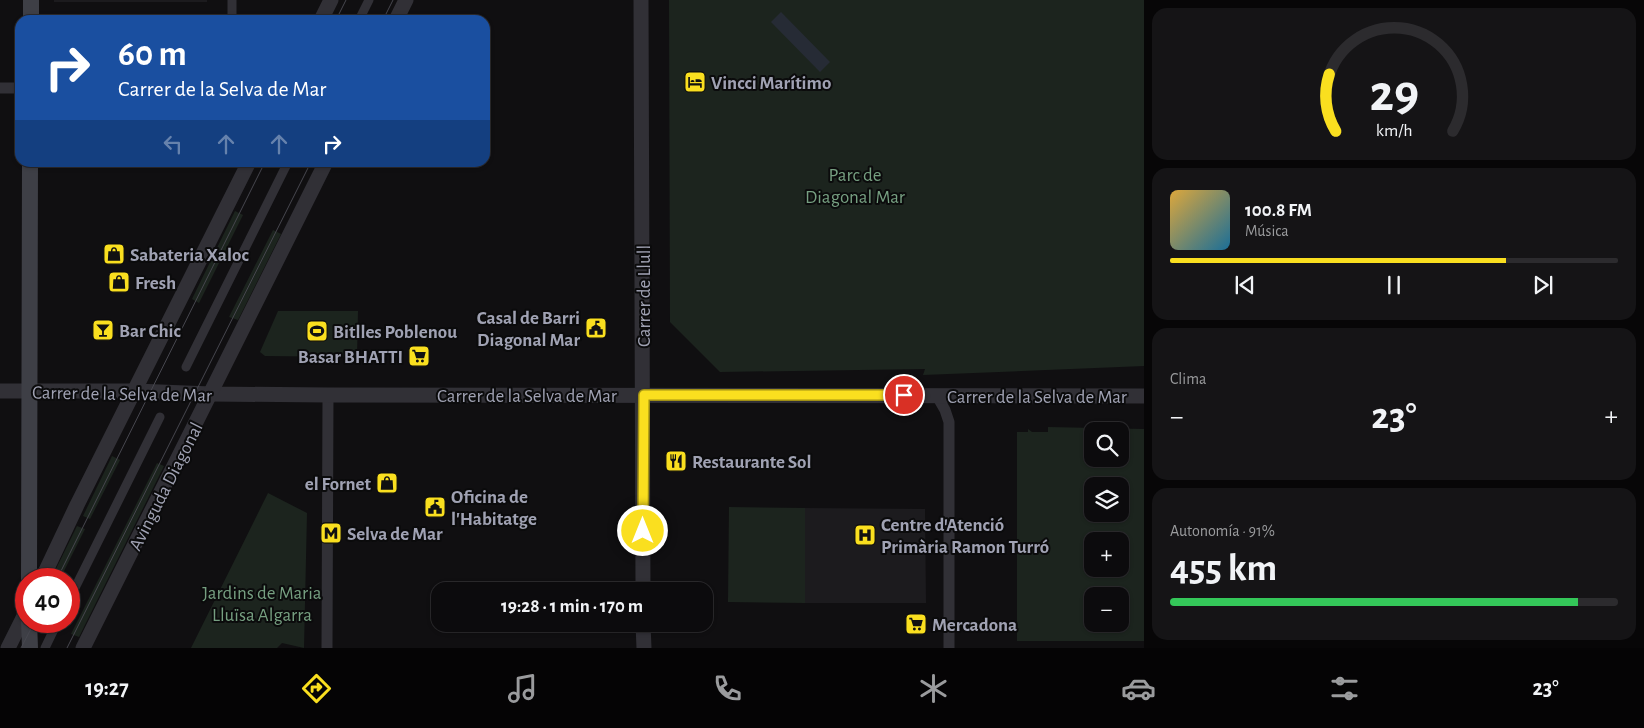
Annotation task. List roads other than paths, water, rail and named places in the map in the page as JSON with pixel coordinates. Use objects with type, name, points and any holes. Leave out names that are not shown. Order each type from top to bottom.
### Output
[{"type":"main road","points":[[30,15],[31,0]]},
{"type":"main road","points":[[30,167],[30,568]]},
{"type":"main road","points":[[30,633],[30,648]]},
{"type":"street","points":[[232,0],[232,15]]},
{"type":"street","points":[[324,15],[331,0]]},
{"type":"street","points":[[362,15],[369,0]]},
{"type":"street","points":[[398,15],[406,0]]},
{"type":"street","name":"Carrer de Llull","points":[[642,0],[643,582]]},
{"type":"street","points":[[0,88],[15,88]]},
{"type":"street","points":[[47,568],[247,167]]},
{"type":"street","points":[[186,368],[286,167]]},
{"type":"street","name":"Avinguda Diagonal","points":[[83,648],[324,167]]},
{"type":"street","name":"Carrer de la Selva de Mar","points":[[0,391],[135,391],[328,395],[1144,396]]},
{"type":"street","points":[[327,648],[328,395]]},
{"type":"street","points":[[937,396],[949,422],[949,648]]},
{"type":"street","name":"Avinguda Diagonal","points":[[80,578],[160,417]]},
{"type":"street","points":[[643,632],[644,648]]},
{"type":"street","points":[[8,648],[16,633]]},
{"type":"street","points":[[45,648],[52,633]]},
{"type":"tram line","points":[[338,15],[346,0]]},
{"type":"tram line","points":[[386,15],[393,0]]},
{"type":"tram line","points":[[62,568],[263,167]]},
{"type":"tram line","points":[[67,648],[308,167]]},
{"type":"tram line","points":[[21,648],[29,633]]},
{"type":"place","name":"Vincci Marítimo","points":[[695,82]]},
{"type":"place","name":"Sabateria Xaloc","points":[[114,254]]},
{"type":"place","name":"Fresh","points":[[119,282]]},
{"type":"place","name":"Casal de Barri Diagonal Mar","points":[[596,328]]},
{"type":"place","name":"Bar Chic","points":[[103,330]]},
{"type":"place","name":"Bitlles Poblenou","points":[[317,331]]},
{"type":"place","name":"Basar BHATTI","points":[[419,356]]},
{"type":"place","name":"Restaurante Sol","points":[[676,461]]},
{"type":"place","name":"el Fornet","points":[[387,483]]},
{"type":"place","name":"Oficina de l'Habitatge","points":[[435,507]]},
{"type":"place","name":"Selva de Mar","points":[[331,533]]},
{"type":"place","name":"Centre d'Atenció Primària Ramon Turró","points":[[865,535]]},
{"type":"place","name":"Mercadona","points":[[916,624]]},
{"type":"park label","name":"Parc de Diagonal Mar","points":[[855,185]]},
{"type":"park label","name":"Jardins de Maria Lluïsa Algarra","points":[[262,603]]}]
